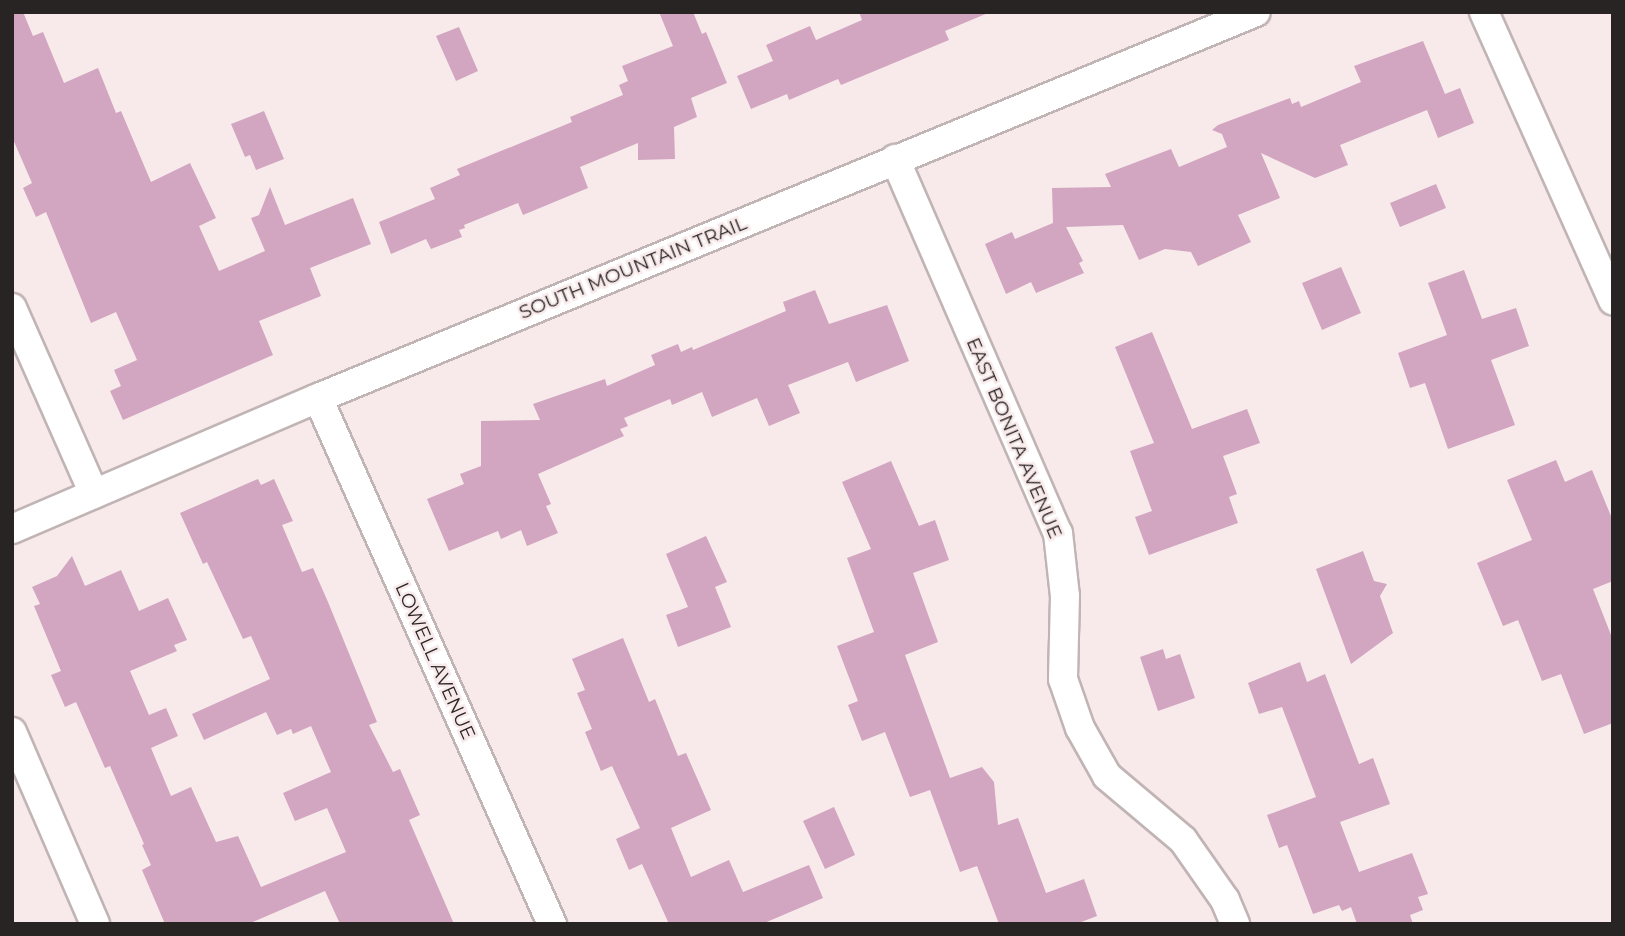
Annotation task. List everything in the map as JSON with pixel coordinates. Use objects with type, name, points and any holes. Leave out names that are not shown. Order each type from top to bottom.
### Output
[{"type":"street","name":"SOUTH MOUNTAIN TRAIL","points":[[12,529],[318,398],[1256,12]]},
{"type":"street","points":[[1484,12],[1613,300]]},
{"type":"street","name":"EAST BONITA AVENUE","points":[[895,159],[1058,533],[1065,596],[1063,679],[1080,728],[1107,776],[1183,839],[1225,900],[1235,924]]},
{"type":"street","points":[[12,308],[94,494]]},
{"type":"street","name":"LOWELL AVENUE","points":[[318,398],[552,924]]},
{"type":"street","points":[[12,732],[95,924]]},
{"type":"building","points":[[12,12],[23,12],[33,36],[43,32],[64,83],[98,68],[116,113],[121,111],[151,182],[190,163],[216,218],[199,226],[219,271],[265,251],[251,218],[259,215],[270,187],[285,225],[353,198],[371,244],[310,268],[321,296],[259,321],[273,355],[123,420],[110,391],[121,386],[114,370],[137,360],[116,312],[91,323],[46,212],[36,217],[23,188],[32,183],[12,137]]},
{"type":"building","points":[[659,12],[693,12],[702,34],[706,32],[727,83],[691,98],[697,117],[674,127],[675,159],[638,160],[638,143],[580,167],[588,188],[523,215],[518,203],[464,225],[465,228],[459,230],[462,237],[431,249],[426,239],[391,254],[379,222],[435,199],[430,188],[460,175],[457,169],[572,122],[570,117],[623,95],[619,85],[628,81],[622,66],[673,46]]},
{"type":"building","points":[[859,12],[988,13],[945,31],[949,40],[841,85],[838,79],[789,100],[787,94],[751,109],[737,76],[773,61],[766,45],[810,26],[816,40],[862,20]]},
{"type":"building","points":[[459,27],[478,71],[456,81],[436,36]]},
{"type":"building","points":[[1423,41],[1445,94],[1460,88],[1474,123],[1438,138],[1427,110],[1340,145],[1348,165],[1315,178],[1261,153],[1280,198],[1238,215],[1251,242],[1198,266],[1191,252],[1165,249],[1139,260],[1123,225],[1066,227],[1083,261],[1079,263],[1084,273],[1036,293],[1031,282],[1006,294],[985,244],[1012,232],[1015,239],[1053,223],[1052,188],[1111,187],[1105,174],[1171,149],[1179,167],[1227,147],[1222,134],[1212,130],[1218,125],[1290,98],[1292,104],[1299,101],[1301,107],[1361,82],[1354,66]]},
{"type":"building","points":[[264,111],[284,159],[256,170],[250,155],[245,157],[231,124]]},
{"type":"building","points":[[1436,184],[1446,208],[1400,227],[1390,203]]},
{"type":"building","points":[[1341,267],[1361,313],[1322,330],[1302,283]]},
{"type":"building","points":[[1464,270],[1482,319],[1516,308],[1529,346],[1491,360],[1515,425],[1448,449],[1425,383],[1410,388],[1398,353],[1447,335],[1428,283]]},
{"type":"building","points":[[815,290],[829,324],[887,305],[909,361],[856,382],[848,362],[788,385],[800,413],[769,426],[757,398],[712,417],[702,392],[672,405],[670,399],[624,418],[628,426],[620,429],[624,436],[538,474],[551,504],[546,506],[558,533],[527,546],[521,530],[501,539],[498,531],[449,551],[427,499],[464,484],[460,474],[481,466],[481,421],[540,420],[533,404],[605,379],[607,386],[655,365],[651,355],[678,344],[681,352],[692,347],[693,350],[786,311],[783,302]]},
{"type":"building","points":[[1152,332],[1192,429],[1247,409],[1260,443],[1223,456],[1237,494],[1229,497],[1238,523],[1149,555],[1135,517],[1152,511],[1130,451],[1154,443],[1115,347]]},
{"type":"building","points":[[1556,460],[1565,482],[1592,470],[1613,521],[1613,581],[1593,589],[1613,640],[1613,723],[1584,734],[1561,674],[1542,681],[1518,620],[1503,626],[1477,563],[1532,540],[1507,480]]},
{"type":"building","points":[[891,461],[919,526],[935,520],[949,560],[913,573],[938,642],[905,655],[950,778],[982,767],[994,782],[998,825],[1018,818],[1046,893],[1084,879],[1097,916],[1076,924],[999,924],[977,866],[960,872],[930,790],[910,797],[885,732],[862,741],[848,705],[858,701],[837,646],[874,632],[847,558],[871,549],[842,482]]},
{"type":"building","points":[[258,479],[261,485],[274,479],[293,521],[282,525],[302,572],[313,568],[377,722],[369,725],[393,772],[400,769],[420,815],[409,820],[454,924],[340,924],[325,891],[248,924],[165,924],[142,870],[151,865],[142,845],[144,844],[110,766],[105,768],[76,702],[65,707],[51,675],[61,671],[34,606],[40,604],[32,587],[57,576],[72,556],[85,586],[121,570],[139,611],[168,598],[187,640],[174,645],[177,651],[130,671],[149,715],[166,708],[178,736],[151,748],[171,796],[191,787],[216,842],[238,836],[261,887],[346,852],[327,808],[295,821],[283,793],[331,772],[311,726],[293,734],[291,729],[277,735],[266,712],[204,740],[192,714],[270,679],[251,636],[243,639],[207,562],[203,564],[180,513]]},
{"type":"building","points":[[706,536],[727,582],[715,587],[731,627],[678,647],[666,615],[688,607],[666,554]]},
{"type":"building","points":[[1363,551],[1374,581],[1387,584],[1380,596],[1393,633],[1351,664],[1316,569]]},
{"type":"building","points":[[623,638],[649,702],[655,699],[678,756],[686,753],[711,810],[671,828],[691,877],[729,860],[743,892],[809,865],[823,898],[762,924],[669,924],[642,864],[629,870],[616,839],[640,828],[612,766],[601,771],[585,732],[592,729],[577,693],[585,690],[572,659]]},
{"type":"building","points":[[1163,649],[1166,659],[1180,654],[1195,698],[1158,711],[1140,657]]},
{"type":"building","points":[[1300,662],[1307,682],[1325,674],[1359,764],[1373,758],[1390,804],[1340,822],[1359,872],[1412,853],[1428,894],[1418,897],[1423,910],[1410,915],[1413,924],[1357,924],[1351,907],[1342,911],[1339,905],[1313,914],[1287,845],[1279,848],[1267,815],[1316,797],[1282,707],[1259,714],[1248,683]]},
{"type":"building","points":[[834,807],[855,855],[825,869],[803,821]]}]
